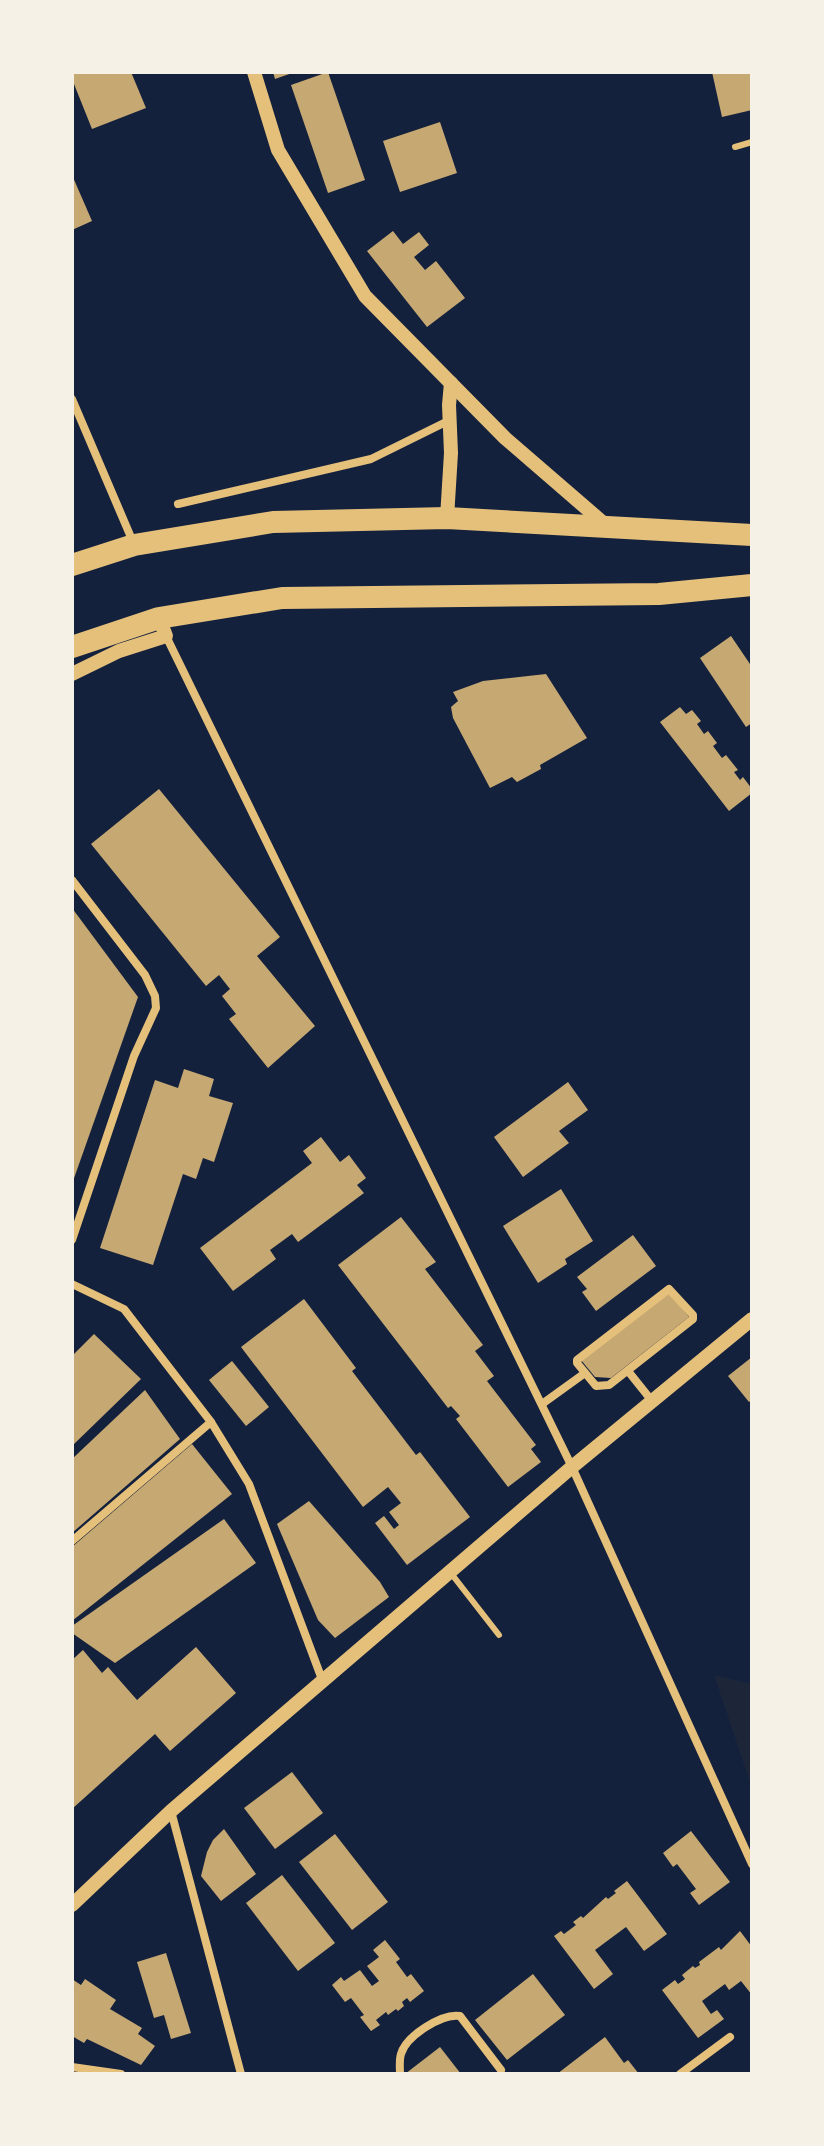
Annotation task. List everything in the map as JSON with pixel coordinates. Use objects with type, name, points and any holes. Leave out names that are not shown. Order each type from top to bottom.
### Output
[{"type":"highway","points":[[72,565],[134,545],[273,522],[447,518],[752,535]]},
{"type":"highway","points":[[72,647],[282,598],[659,594],[752,585]]},
{"type":"street","points":[[254,72],[278,150],[365,296],[505,438],[608,527]]},
{"type":"street","points":[[447,518],[451,383]]},
{"type":"street","points":[[72,399],[134,545]]},
{"type":"street","points":[[178,504],[371,459],[450,420]]},
{"type":"street","points":[[72,674],[162,627],[542,1404],[752,1864]]},
{"type":"street","points":[[72,880],[145,975],[155,996],[156,1008],[134,1056],[72,1240]]},
{"type":"street","points":[[72,1284],[124,1309],[211,1422],[249,1484],[323,1683]]},
{"type":"street","points":[[671,1289],[694,1316],[693,1319],[628,1371],[603,1387],[591,1382],[577,1360],[671,1289]]},
{"type":"street","points":[[72,1905],[171,1811],[572,1467],[752,1319]]},
{"type":"street","points":[[628,1371],[652,1401]]},
{"type":"street","points":[[542,1404],[585,1373]]},
{"type":"street","points":[[72,1541],[211,1422]]},
{"type":"street","points":[[171,1811],[241,2074]]},
{"type":"street","points":[[400,2074],[401,2053],[409,2041],[440,2017],[453,2014],[460,2016],[501,2070]]},
{"type":"street","points":[[680,2074],[730,2037]]},
{"type":"street","points":[[72,2067],[121,2074]]},
{"type":"lane","points":[[735,147],[752,142]]},
{"type":"lane","points":[[450,1572],[499,1635]]},
{"type":"shaded area","points":[[714,1675],[752,1684],[752,1788]]},
{"type":"building","points":[[72,72],[131,72],[146,108],[92,129]]},
{"type":"building","points":[[273,72],[295,72],[275,79]]},
{"type":"building","points":[[328,72],[365,180],[328,193],[291,85]]},
{"type":"building","points":[[712,72],[752,72],[752,110],[722,117]]},
{"type":"building","points":[[440,122],[457,173],[400,192],[383,141]]},
{"type":"building","points":[[72,175],[92,221],[72,230]]},
{"type":"building","points":[[393,231],[403,244],[419,232],[429,245],[414,257],[425,270],[436,261],[465,298],[427,327],[367,251]]},
{"type":"building","points":[[731,636],[752,667],[752,723],[746,727],[700,658]]},
{"type":"building","points":[[546,674],[587,738],[517,782],[512,777],[490,788],[453,718],[451,707],[458,701],[453,692],[483,681]]},
{"type":"building","points":[[680,707],[686,714],[692,710],[701,721],[697,724],[704,734],[708,731],[717,743],[713,746],[722,758],[726,755],[738,770],[734,772],[740,780],[743,777],[752,789],[752,793],[729,811],[660,722]]},
{"type":"building","points":[[159,789],[280,937],[257,956],[315,1026],[268,1068],[229,1019],[236,1014],[222,996],[230,989],[219,975],[206,986],[91,844]]},
{"type":"building","points":[[72,908],[138,997],[72,1184]]},
{"type":"building","points":[[184,1069],[214,1079],[209,1096],[233,1103],[214,1162],[203,1158],[196,1179],[183,1174],[153,1265],[100,1248],[155,1080],[178,1088]]},
{"type":"building","points":[[568,1082],[588,1110],[559,1131],[569,1143],[523,1177],[494,1137]]},
{"type":"building","points":[[321,1137],[340,1162],[349,1155],[366,1178],[357,1185],[364,1193],[298,1242],[292,1234],[270,1250],[276,1259],[233,1291],[200,1248],[312,1163],[303,1151]]},
{"type":"building","points":[[561,1189],[593,1241],[565,1259],[567,1264],[538,1283],[503,1226]]},
{"type":"building","points":[[401,1217],[436,1262],[425,1269],[483,1345],[475,1351],[494,1376],[487,1381],[536,1445],[531,1449],[541,1462],[508,1487],[456,1419],[460,1416],[451,1406],[448,1408],[338,1265]]},
{"type":"building","points":[[633,1235],[656,1266],[596,1311],[582,1292],[587,1289],[577,1277]]},
{"type":"building","points":[[669,1291],[689,1317],[611,1378],[595,1377],[581,1360]]},
{"type":"building","points":[[304,1299],[356,1368],[352,1371],[416,1455],[420,1452],[470,1517],[407,1565],[375,1523],[384,1516],[394,1529],[399,1525],[389,1512],[401,1503],[388,1487],[363,1507],[241,1347]]},
{"type":"building","points":[[94,1334],[141,1379],[72,1446],[72,1356]]},
{"type":"building","points":[[752,1357],[752,1400],[749,1402],[728,1376]]},
{"type":"building","points":[[232,1361],[269,1407],[246,1426],[209,1380]]},
{"type":"building","points":[[145,1390],[180,1439],[72,1533],[72,1459]]},
{"type":"building","points":[[192,1444],[232,1494],[72,1621],[72,1547]]},
{"type":"building","points":[[309,1501],[380,1582],[389,1597],[335,1638],[318,1620],[277,1524]]},
{"type":"building","points":[[224,1519],[256,1563],[115,1663],[72,1633],[72,1626]]},
{"type":"building","points":[[196,1647],[236,1693],[170,1751],[155,1734],[72,1809],[72,1660],[83,1650],[102,1673],[108,1667],[137,1700]]},
{"type":"building","points":[[292,1772],[323,1813],[275,1849],[244,1808]]},
{"type":"building","points":[[224,1829],[256,1874],[221,1901],[201,1876],[207,1852]]},
{"type":"building","points":[[691,1831],[730,1882],[699,1905],[690,1893],[696,1889],[677,1864],[673,1867],[663,1853]]},
{"type":"building","points":[[335,1834],[388,1902],[352,1930],[299,1862]]},
{"type":"building","points":[[282,1875],[335,1943],[298,1971],[246,1903]]},
{"type":"building","points":[[627,1881],[667,1934],[644,1951],[626,1927],[595,1950],[613,1974],[594,1989],[554,1936],[561,1931],[564,1934],[576,1925],[573,1922],[616,1893],[614,1891]]},
{"type":"building","points":[[740,1931],[752,1947],[752,1995],[741,1981],[729,1990],[725,1984],[702,2001],[711,2014],[717,2010],[724,2019],[698,2038],[662,1990],[675,1980],[678,1984],[685,1979],[682,1975],[693,1966],[700,1965],[699,1962],[719,1947],[721,1950]]},
{"type":"building","points":[[385,1940],[400,1959],[396,1962],[407,1977],[411,1974],[424,1991],[410,2002],[407,1998],[398,2011],[396,2009],[388,2015],[386,2012],[376,2020],[380,2025],[371,2031],[351,1998],[345,2002],[332,1985],[341,1977],[344,1981],[360,1970],[372,1986],[379,1981],[367,1966],[379,1957],[373,1950]]},
{"type":"building","points":[[166,1953],[191,2033],[171,2039],[164,2015],[154,2018],[137,1962]]},
{"type":"building","points":[[533,1974],[565,2015],[507,2060],[475,2020]]},
{"type":"building","points":[[72,1979],[81,1985],[85,1979],[116,2000],[110,2009],[142,2028],[138,2034],[155,2046],[141,2065],[87,2039],[84,2043],[72,2036]]},
{"type":"building","points":[[605,2037],[624,2063],[628,2060],[639,2074],[557,2074]]},
{"type":"building","points":[[440,2047],[461,2074],[405,2074]]}]
